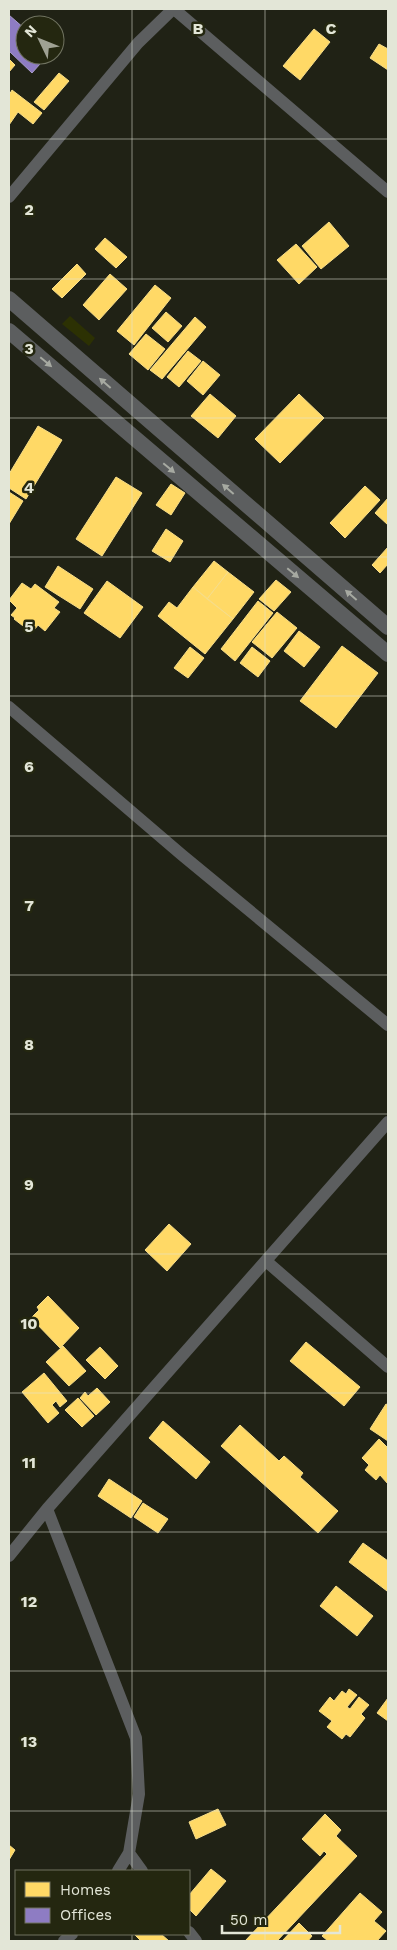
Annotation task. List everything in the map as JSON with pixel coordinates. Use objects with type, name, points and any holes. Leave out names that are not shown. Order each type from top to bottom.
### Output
[{"type":"street","points":[[9,197],[138,44],[174,9],[388,192]]},
{"type":"street","points":[[9,299],[388,627]]},
{"type":"street","points":[[9,331],[388,654]]},
{"type":"street","points":[[9,707],[182,855],[388,1025]]},
{"type":"street","points":[[9,1556],[47,1509],[388,1122]]},
{"type":"street","points":[[266,1261],[388,1366]]},
{"type":"street","points":[[47,1509],[136,1738],[139,1794],[129,1853],[119,1870]]},
{"type":"street","points":[[129,1853],[141,1870]]},
{"type":"green space","points":[[70,316],[95,338],[89,346],[62,324]]},
{"type":"building: Homes","points":[[314,29],[330,42],[300,80],[283,66]]},
{"type":"building: Homes","points":[[379,44],[388,49],[388,70],[370,58]]},
{"type":"building: Homes","points":[[9,59],[15,65],[9,72]]},
{"type":"building: Homes","points":[[59,73],[69,81],[44,110],[34,102]]},
{"type":"building: Homes","points":[[12,90],[42,113],[33,124],[18,112],[9,125],[9,95]]},
{"type":"building: Homes","points":[[329,222],[349,246],[321,269],[302,246]]},
{"type":"building: Homes","points":[[105,238],[127,257],[116,268],[95,249]]},
{"type":"building: Homes","points":[[296,244],[317,267],[299,284],[277,260]]},
{"type":"building: Homes","points":[[77,264],[86,274],[62,298],[52,289]]},
{"type":"building: Homes","points":[[110,274],[127,289],[99,320],[83,305]]},
{"type":"building: Homes","points":[[155,285],[171,298],[134,345],[117,331]]},
{"type":"building: Homes","points":[[166,312],[182,326],[168,342],[152,328]]},
{"type":"building: Homes","points":[[195,317],[206,327],[162,379],[150,370]]},
{"type":"building: Homes","points":[[146,334],[165,349],[148,370],[129,354]]},
{"type":"building: Homes","points":[[188,351],[201,361],[179,387],[167,377]]},
{"type":"building: Homes","points":[[203,361],[220,375],[203,395],[187,381]]},
{"type":"building: Homes","points":[[210,394],[236,416],[218,438],[191,416]]},
{"type":"building: Homes","points":[[299,394],[324,418],[280,463],[255,439]]},
{"type":"building: Homes","points":[[38,426],[62,440],[26,499],[9,488],[9,474]]},
{"type":"building: Homes","points":[[116,477],[142,493],[102,556],[76,539]]},
{"type":"building: Homes","points":[[171,484],[185,493],[171,515],[156,505]]},
{"type":"building: Homes","points":[[365,486],[380,500],[345,538],[330,523]]},
{"type":"building: Homes","points":[[9,492],[23,501],[9,524]]},
{"type":"building: Homes","points":[[388,498],[388,525],[375,513]]},
{"type":"building: Homes","points":[[166,529],[183,541],[170,562],[152,551]]},
{"type":"building: Homes","points":[[388,547],[388,564],[380,573],[372,565]]},
{"type":"building: Homes","points":[[214,561],[228,572],[207,599],[193,587]]},
{"type":"building: Homes","points":[[58,566],[93,589],[80,609],[45,587]]},
{"type":"building: Homes","points":[[228,572],[254,592],[233,619],[207,599]]},
{"type":"building: Homes","points":[[276,580],[291,592],[274,611],[259,599]]},
{"type":"building: Homes","points":[[107,581],[143,607],[120,638],[84,613]]},
{"type":"building: Homes","points":[[22,583],[31,589],[35,584],[59,602],[54,608],[60,612],[45,631],[38,625],[35,629],[30,625],[27,629],[11,615],[17,608],[9,600]]},
{"type":"building: Homes","points":[[193,587],[233,619],[205,654],[158,616],[169,602],[177,608]]},
{"type":"building: Homes","points":[[258,601],[273,613],[235,661],[221,649]]},
{"type":"building: Homes","points":[[277,612],[297,628],[272,658],[252,642]]},
{"type":"building: Homes","points":[[299,631],[320,647],[304,667],[284,651]]},
{"type":"building: Homes","points":[[342,646],[378,673],[336,728],[300,701]]},
{"type":"building: Homes","points":[[190,647],[204,658],[188,678],[174,668]]},
{"type":"building: Homes","points":[[252,647],[270,661],[258,677],[240,663]]},
{"type":"building: Homes","points":[[169,1224],[191,1244],[167,1271],[145,1250]]},
{"type":"building: Homes","points":[[48,1296],[79,1328],[60,1348],[31,1318],[39,1310],[37,1307]]},
{"type":"building: Homes","points":[[306,1342],[360,1387],[344,1406],[290,1361]]},
{"type":"building: Homes","points":[[63,1346],[86,1371],[69,1386],[46,1362]]},
{"type":"building: Homes","points":[[100,1347],[118,1366],[105,1379],[86,1360]]},
{"type":"building: Homes","points":[[44,1373],[67,1401],[60,1407],[56,1401],[52,1405],[59,1413],[48,1423],[22,1392]]},
{"type":"building: Homes","points":[[97,1388],[110,1402],[96,1415],[80,1398],[85,1392],[88,1396]]},
{"type":"building: Homes","points":[[78,1398],[94,1416],[82,1427],[65,1410]]},
{"type":"building: Homes","points":[[386,1404],[388,1405],[388,1441],[370,1429]]},
{"type":"building: Homes","points":[[163,1421],[210,1462],[196,1479],[149,1438]]},
{"type":"building: Homes","points":[[240,1425],[279,1461],[284,1456],[303,1473],[300,1477],[338,1511],[318,1533],[221,1446]]},
{"type":"building: Homes","points":[[379,1439],[388,1448],[388,1484],[380,1475],[376,1480],[365,1470],[369,1465],[362,1458]]},
{"type":"building: Homes","points":[[109,1479],[142,1501],[131,1518],[98,1496]]},
{"type":"building: Homes","points":[[143,1503],[168,1519],[158,1533],[134,1517]]},
{"type":"building: Homes","points":[[363,1543],[388,1561],[387,1591],[349,1562]]},
{"type":"building: Homes","points":[[336,1586],[373,1616],[357,1636],[320,1606]]},
{"type":"building: Homes","points":[[349,1689],[357,1695],[347,1707],[350,1709],[359,1697],[369,1705],[361,1714],[365,1718],[350,1737],[346,1734],[342,1739],[327,1727],[332,1721],[319,1711],[330,1697],[334,1701],[342,1691],[346,1694]]},
{"type":"building: Homes","points":[[388,1698],[388,1721],[377,1713]]},
{"type":"building: Homes","points":[[218,1809],[226,1825],[196,1839],[189,1822]]},
{"type":"building: Homes","points":[[325,1814],[341,1830],[336,1836],[357,1856],[277,1941],[245,1941],[327,1854],[324,1851],[320,1856],[302,1839]]},
{"type":"building: Homes","points":[[9,1845],[15,1850],[9,1860]]},
{"type":"building: Homes","points":[[211,1869],[226,1881],[196,1916],[190,1910],[190,1894]]},
{"type":"building: Homes","points":[[360,1893],[382,1912],[374,1921],[386,1931],[377,1941],[328,1941],[322,1936]]},
{"type":"building: Homes","points":[[299,1923],[312,1936],[308,1941],[282,1941]]},
{"type":"building: Homes","points":[[135,1935],[162,1935],[169,1941],[141,1941]]},
{"type":"building: Offices","points":[[9,15],[15,20],[15,57],[9,51]]},
{"type":"building: Offices","points":[[24,65],[39,65],[32,73]]}]
